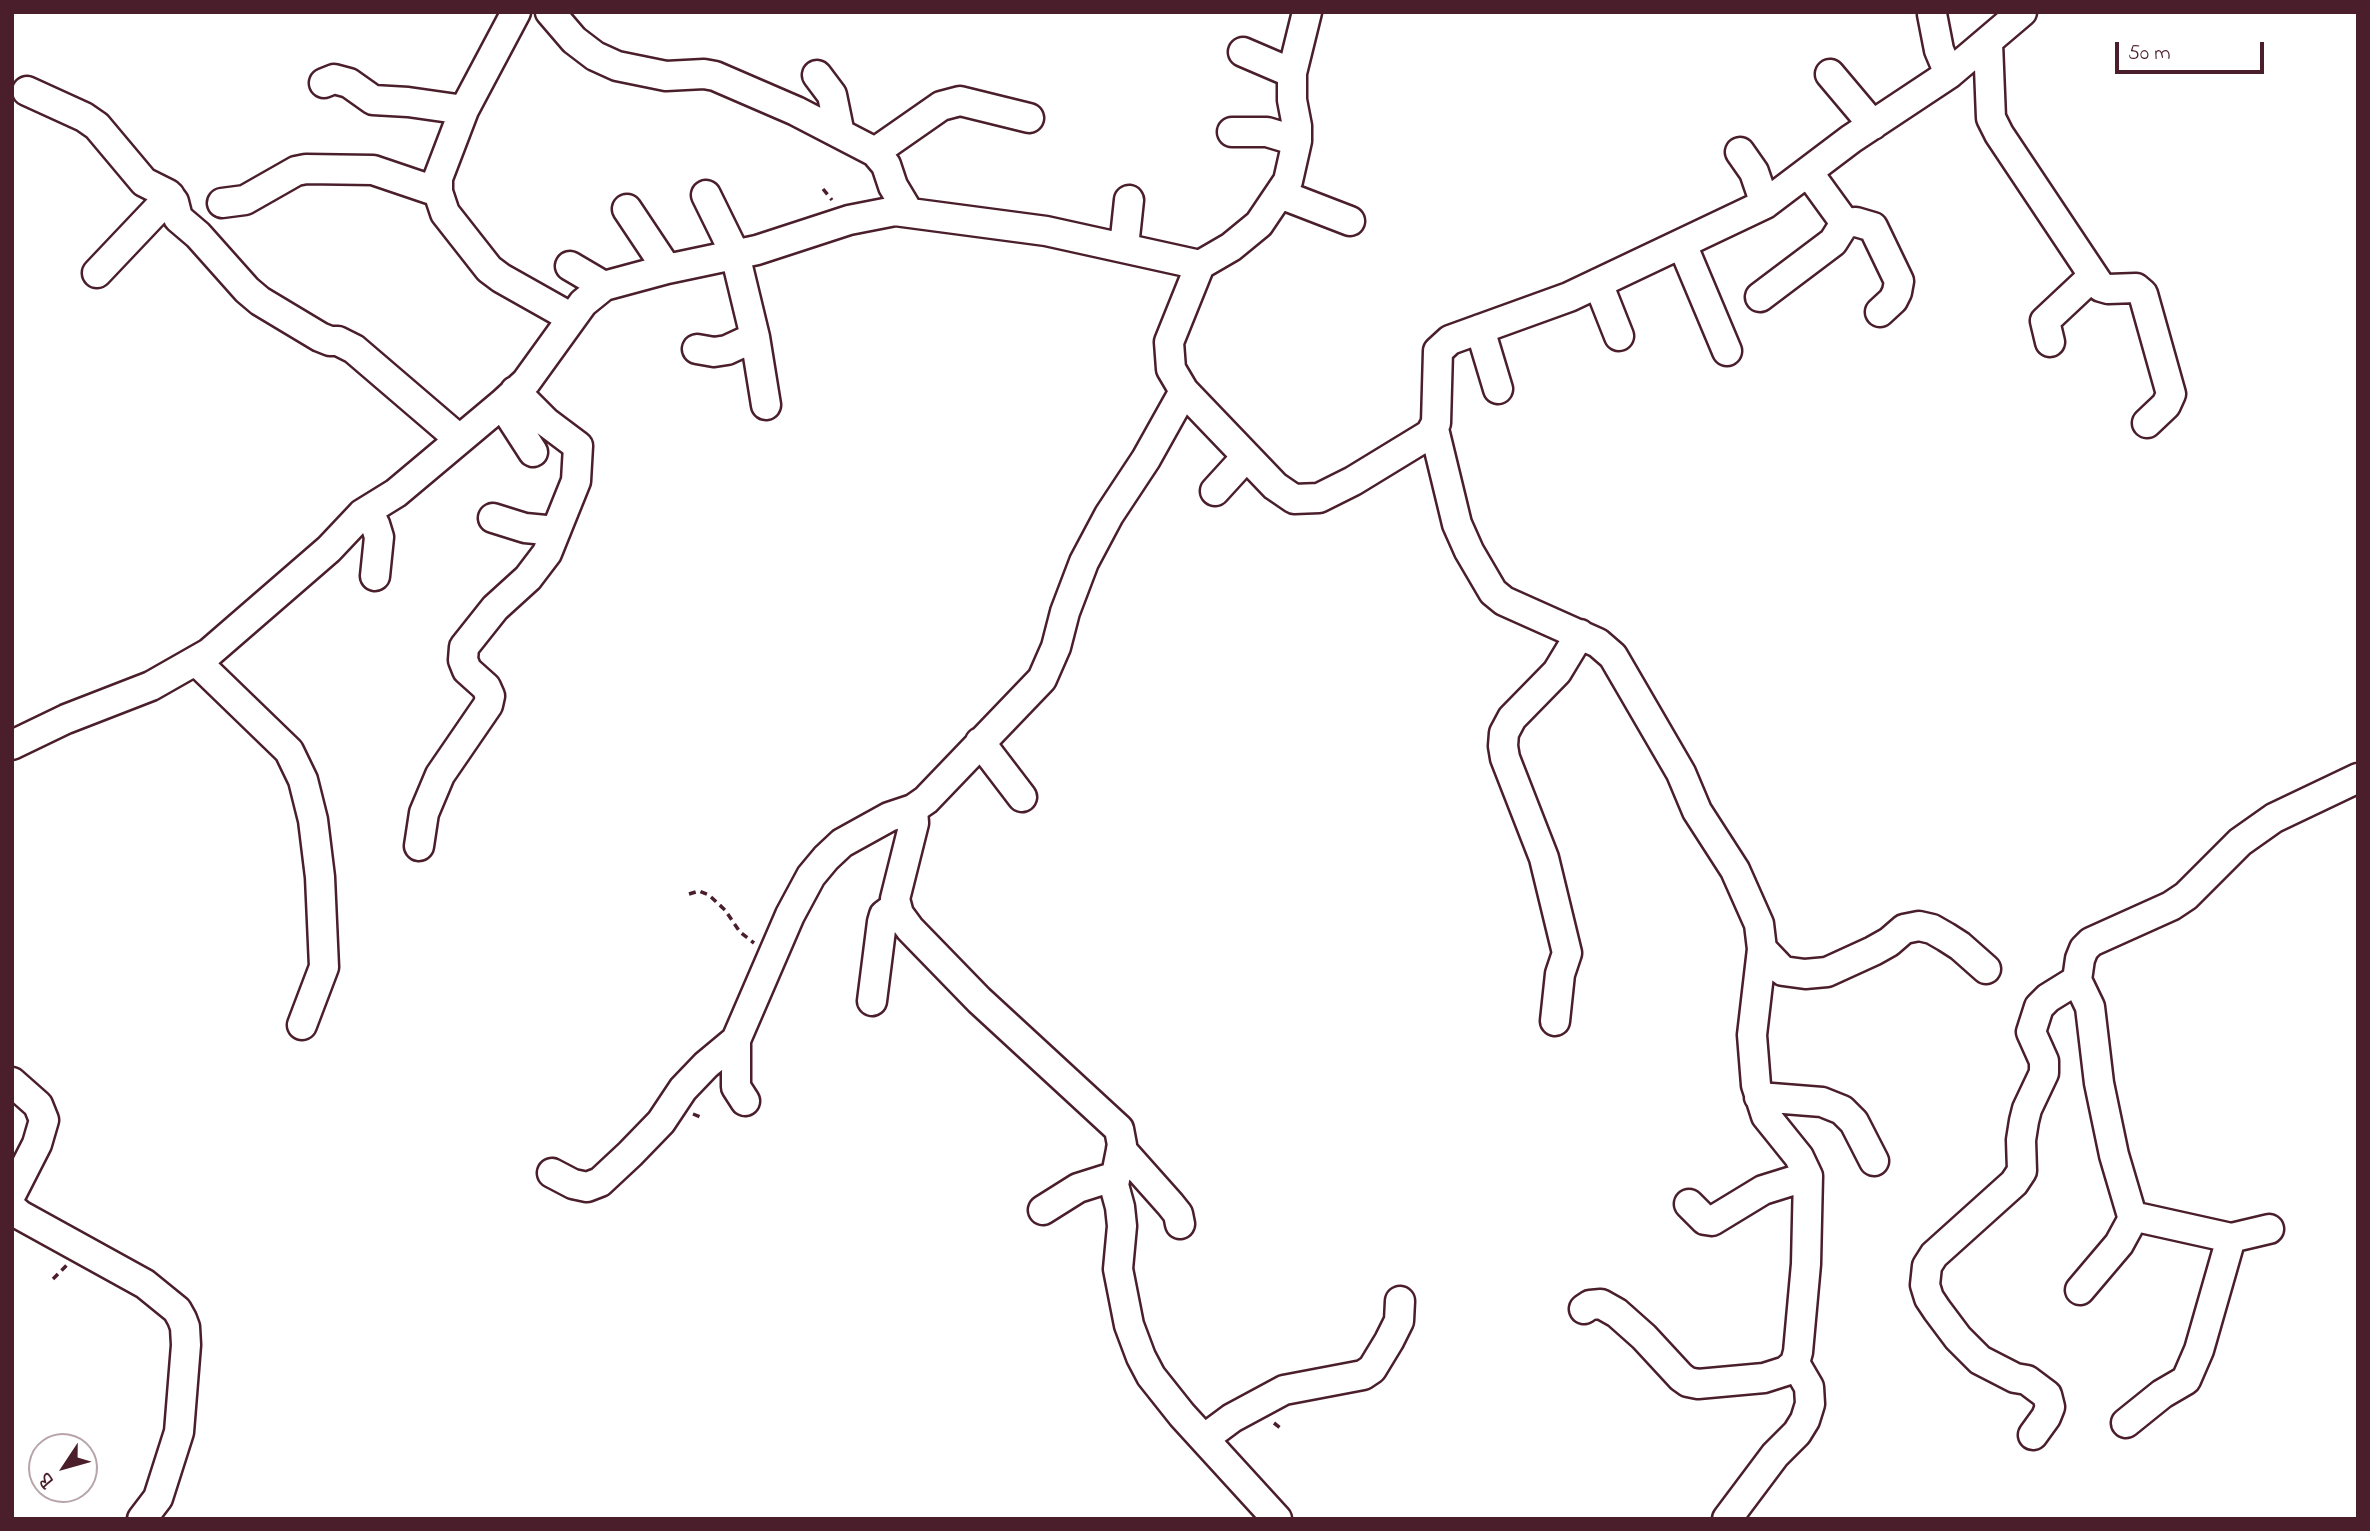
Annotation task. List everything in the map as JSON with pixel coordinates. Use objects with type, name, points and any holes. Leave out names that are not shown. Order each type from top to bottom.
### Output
[{"type":"street","points":[[516,12],[464,110],[438,178],[438,192],[445,213],[489,269],[572,318]]},
{"type":"street","points":[[551,12],[575,40],[595,56],[617,66],[666,76],[715,76],[796,111],[875,152],[886,165],[893,186],[908,211]]},
{"type":"street","points":[[1306,12],[1292,73],[1297,141],[1292,169],[1280,194],[1258,224],[1231,247],[1200,265],[1169,342],[1171,369],[1184,391],[1275,486],[1294,499],[1319,498],[1430,435],[1436,423],[1438,351],[1450,340],[1569,297],[1765,204],[1873,125],[1949,75],[2022,12]]},
{"type":"street","points":[[1933,14],[1939,50],[1949,75]]},
{"type":"street","points":[[1988,43],[1993,122],[2093,276],[2104,288],[2136,288],[2143,294],[2171,394],[2165,405],[2147,423]]},
{"type":"street","points":[[1244,52],[1292,73]]},
{"type":"street","points":[[1830,74],[1873,125]]},
{"type":"street","points":[[817,75],[832,95],[840,134]]},
{"type":"street","points":[[324,83],[334,79],[349,83],[373,100],[464,110]]},
{"type":"street","points":[[27,91],[85,117],[97,126],[144,182],[162,189],[170,196],[178,218],[198,235],[254,296],[320,337],[338,341],[354,349],[459,439]]},
{"type":"street","points":[[875,152],[940,106],[960,101],[1029,118]]},
{"type":"street","points":[[1232,132],[1267,132],[1297,141]]},
{"type":"street","points":[[1740,152],[1754,172],[1765,204]]},
{"type":"street","points":[[222,203],[238,203],[306,169],[373,170],[438,192]]},
{"type":"street","points":[[1808,172],[1845,223]]},
{"type":"street","points":[[1280,194],[1350,221]]},
{"type":"street","points":[[706,195],[735,254],[755,337],[766,405]]},
{"type":"street","points":[[97,273],[170,196]]},
{"type":"street","points":[[1124,247],[1129,200]]},
{"type":"street","points":[[627,209],[667,269]]},
{"type":"street","points":[[15,735],[66,719],[151,686],[196,662],[242,627],[329,549],[362,514],[396,493],[459,439],[479,426],[526,382],[583,303],[604,286],[667,269],[758,250],[849,220],[895,211],[1046,232],[1200,265]]},
{"type":"street","points":[[1845,223],[1856,222],[1873,227],[1899,281],[1893,300],[1880,312]]},
{"type":"street","points":[[1760,297],[1833,242],[1845,223]]},
{"type":"street","points":[[1682,244],[1727,351]]},
{"type":"street","points":[[570,266],[604,286]]},
{"type":"street","points":[[2050,342],[2045,321],[2093,276]]},
{"type":"street","points":[[1598,284],[1619,336]]},
{"type":"street","points":[[1480,329],[1499,389]]},
{"type":"street","points":[[697,349],[714,352],[727,350],[755,337]]},
{"type":"street","points":[[745,1101],[736,1087],[736,1040],[811,876],[842,844],[889,817],[913,809],[926,800],[1042,679],[1056,647],[1065,612],[1084,562],[1109,515],[1146,459],[1184,391]]},
{"type":"street","points":[[509,398],[533,452]]},
{"type":"street","points":[[419,846],[424,813],[440,775],[488,705],[490,696],[486,688],[467,670],[463,660],[464,648],[495,608],[538,567],[547,553],[576,481],[578,446],[509,398]]},
{"type":"street","points":[[1434,429],[1457,524],[1493,592],[1504,601],[1605,648],[1622,669],[1681,773],[1697,811],[1735,870],[1759,924],[1762,949],[1752,1035],[1759,1097],[1766,1116],[1799,1157],[1808,1176],[1806,1264],[1795,1363],[1809,1387],[1810,1404],[1797,1433],[1775,1455],[1727,1519]]},
{"type":"street","points":[[1215,491],[1246,457]]},
{"type":"street","points":[[362,514],[375,524],[379,537],[375,576]]},
{"type":"street","points":[[493,518],[525,528],[556,531]]},
{"type":"street","points":[[1555,1021],[1560,974],[1567,953],[1544,858],[1505,758],[1503,746],[1504,733],[1512,718],[1557,672],[1580,635]]},
{"type":"street","points":[[196,662],[289,751],[303,780],[313,820],[317,854],[324,967],[302,1024]]},
{"type":"street","points":[[980,742],[1022,797]]},
{"type":"street","points":[[2080,1290],[2119,1244],[2132,1216],[2114,1155],[2099,1083],[2090,1007],[2077,980],[2084,949],[2091,942],[2171,906],[2186,896],[2240,842],[2274,818],[2358,778]]},
{"type":"street","points":[[913,809],[914,823],[895,899],[896,906],[910,929],[979,1000],[1114,1122],[1118,1129],[1119,1163],[1114,1185],[1122,1226],[1118,1269],[1129,1325],[1151,1376],[1182,1415],[1277,1519]]},
{"type":"street","points":[[872,1001],[882,922],[884,915],[896,906]]},
{"type":"street","points":[[1762,949],[1783,971],[1805,974],[1827,972],[1873,951],[1904,929],[1919,926],[1932,929],[1946,937],[1986,969]]},
{"type":"street","points":[[2033,1436],[2050,1407],[2047,1395],[2027,1380],[2015,1378],[1980,1360],[1958,1338],[1929,1298],[1925,1285],[1927,1266],[1934,1255],[2014,1183],[2022,1171],[2021,1140],[2024,1121],[2044,1073],[2044,1061],[2031,1032],[2039,1007],[2048,998],[2077,980]]},
{"type":"street","points":[[552,1173],[573,1184],[587,1187],[600,1182],[661,1122],[683,1089],[698,1073],[736,1040]]},
{"type":"street","points":[[12,1083],[38,1105],[44,1120],[37,1144],[12,1193]]},
{"type":"street","points":[[1759,1097],[1822,1102],[1842,1110],[1854,1122],[1874,1161]]},
{"type":"street","points":[[1043,1210],[1119,1163]]},
{"type":"street","points":[[1119,1163],[1170,1203],[1178,1214],[1180,1224]]},
{"type":"street","points":[[1689,1204],[1705,1220],[1712,1221],[1763,1190],[1808,1176]]},
{"type":"street","points":[[12,1208],[20,1215],[145,1284],[177,1310],[186,1327],[179,1432],[158,1498],[149,1516]]},
{"type":"street","points":[[2132,1216],[2231,1238],[2269,1229]]},
{"type":"street","points":[[2126,1423],[2162,1394],[2186,1380],[2199,1350],[2231,1238]]},
{"type":"street","points":[[1205,1438],[1232,1418],[1284,1390],[1363,1376],[1372,1369],[1399,1321],[1400,1301]]},
{"type":"street","points":[[1584,1309],[1601,1304],[1617,1313],[1688,1382],[1698,1384],[1764,1378],[1786,1371],[1795,1363]]},
{"type":"path","points":[[689,894],[699,891],[709,895],[725,909],[740,932],[774,954]]}]
